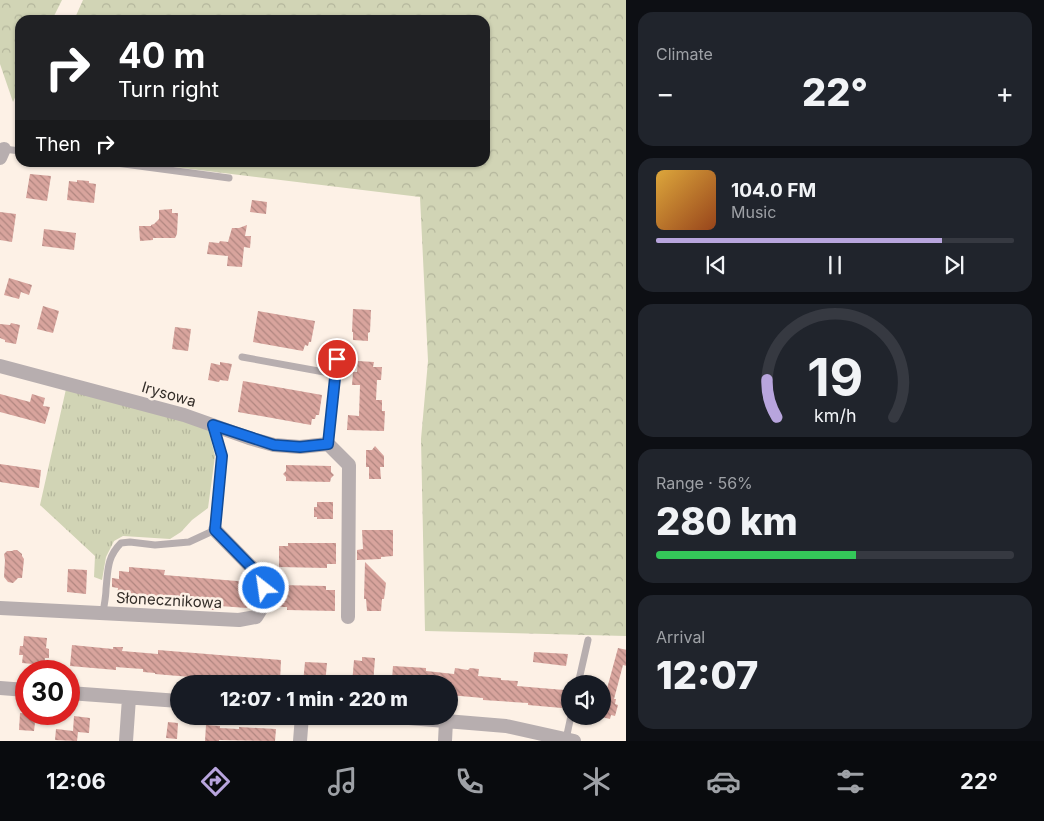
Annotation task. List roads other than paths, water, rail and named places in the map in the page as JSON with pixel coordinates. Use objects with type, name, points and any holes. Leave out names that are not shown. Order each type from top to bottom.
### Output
[{"type":"street","name":"Irysowa","points":[[0,366],[184,415],[274,445],[300,447],[328,444]]},
{"type":"street","points":[[328,444],[349,465],[348,617]]},
{"type":"street","name":"Słonecznikowa","points":[[0,608],[239,620],[256,617],[264,604],[265,595],[261,577],[215,530]]},
{"type":"street","points":[[0,688],[15,689]]},
{"type":"street","points":[[80,694],[170,700]]},
{"type":"street","points":[[126,741],[129,698]]},
{"type":"street","points":[[458,722],[506,726],[570,740]]},
{"type":"street","points":[[300,741],[301,725]]},
{"type":"street","points":[[445,741],[446,725]]},
{"type":"lane","points":[[2,154],[15,152]]},
{"type":"lane","points":[[146,167],[229,178]]},
{"type":"lane","points":[[242,357],[335,374]]},
{"type":"lane","points":[[328,444],[337,359]]},
{"type":"lane","points":[[103,613],[108,564],[114,550],[121,543],[130,542],[154,545],[189,542],[215,530],[222,456],[213,425]]},
{"type":"lane","points":[[580,675],[588,640]]},
{"type":"lane","points":[[570,740],[571,725]]}]
